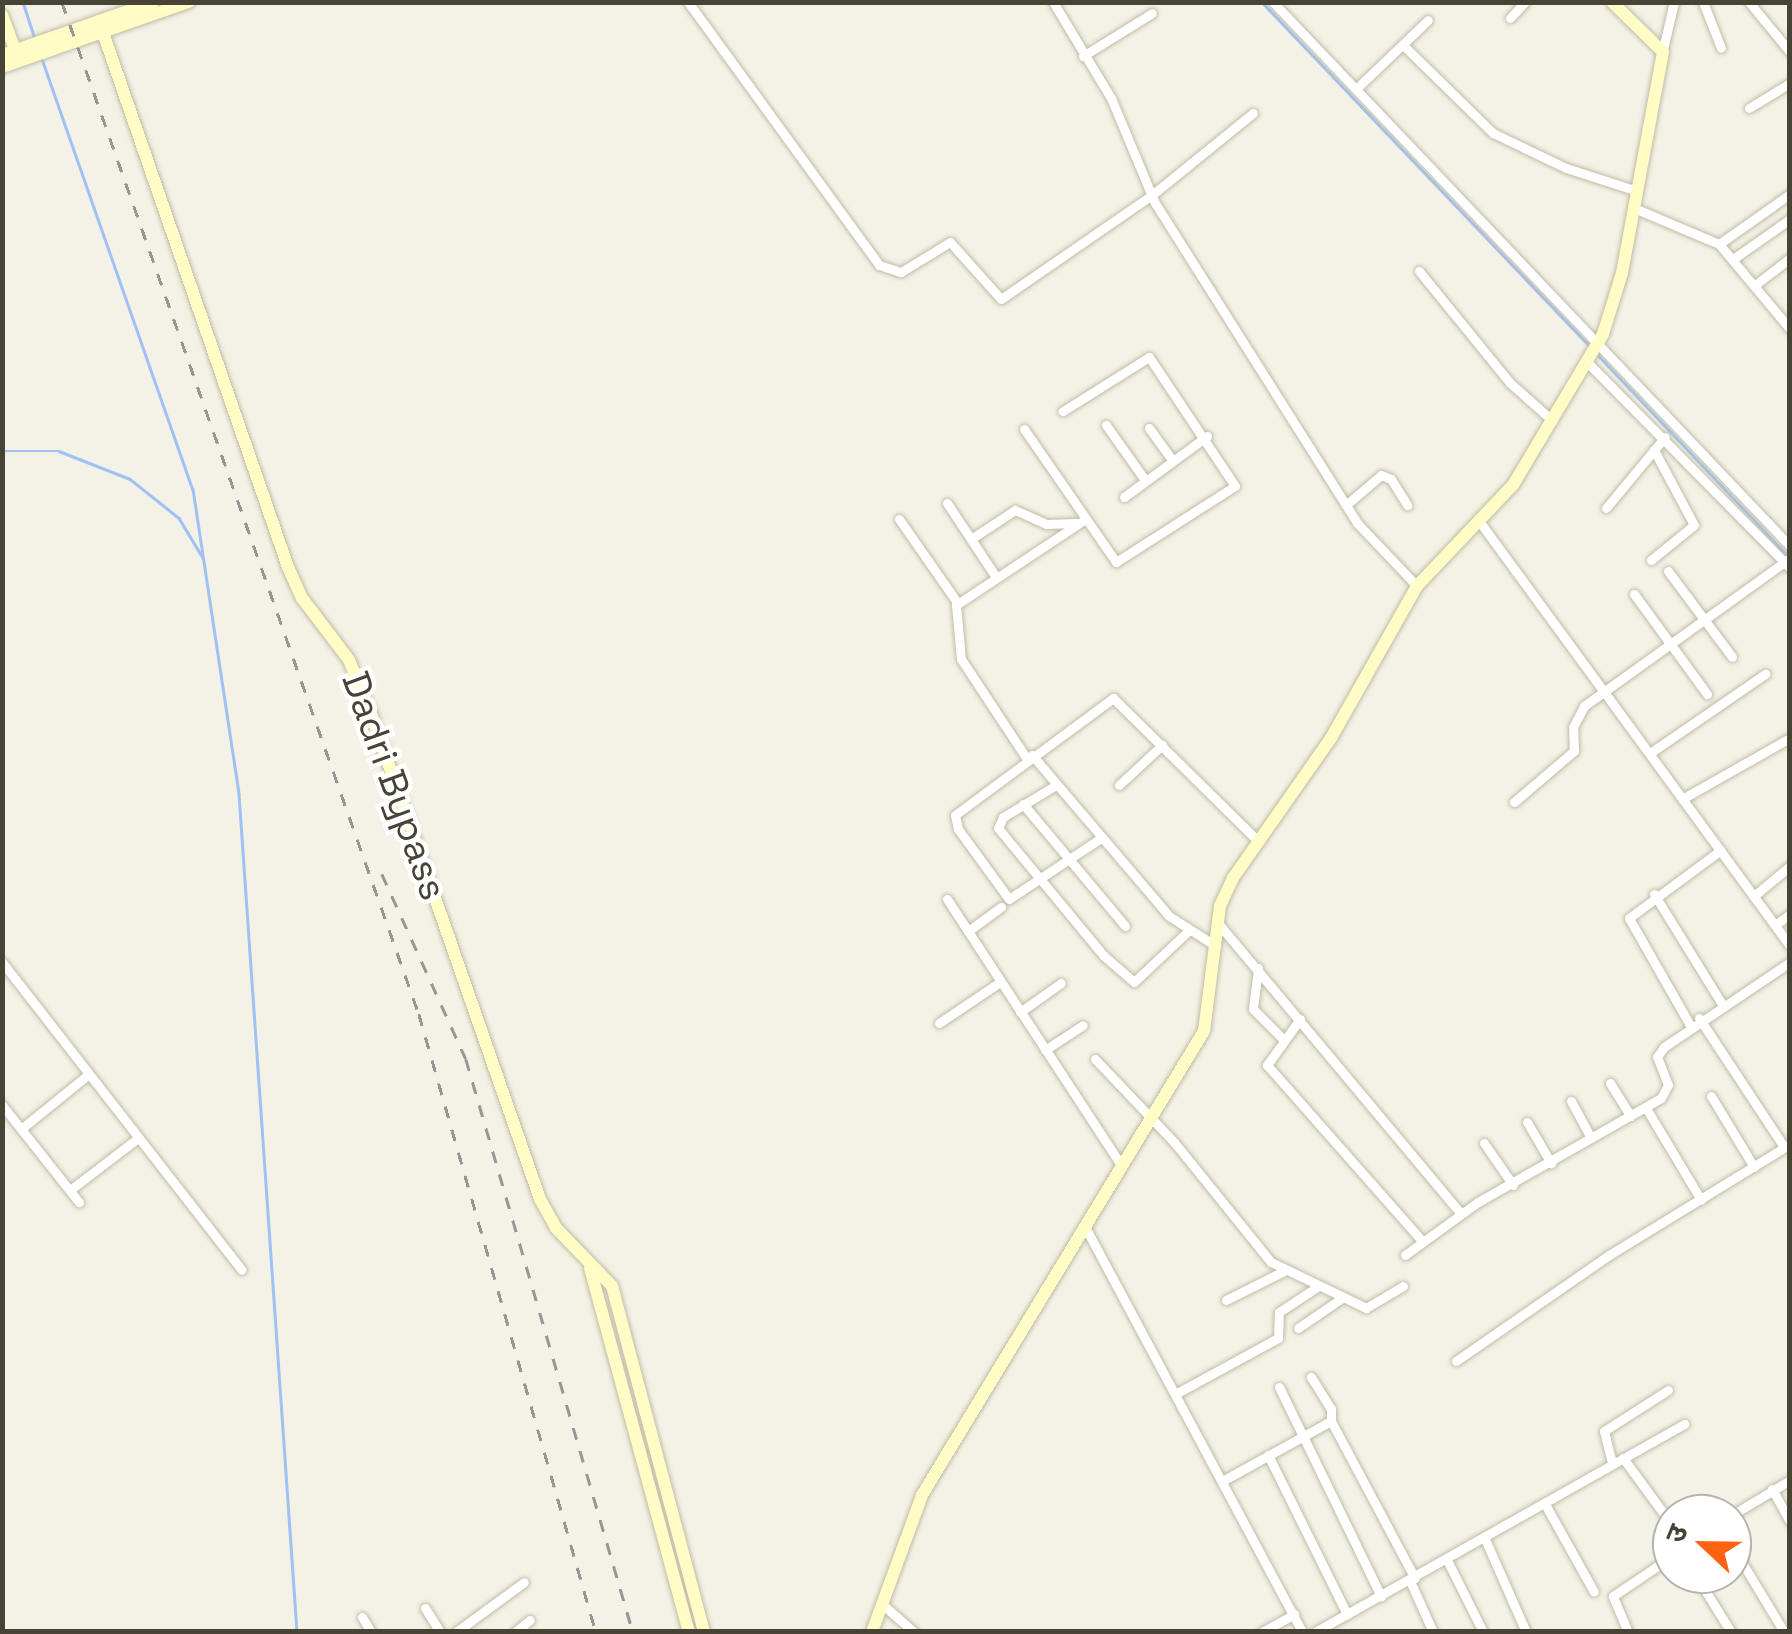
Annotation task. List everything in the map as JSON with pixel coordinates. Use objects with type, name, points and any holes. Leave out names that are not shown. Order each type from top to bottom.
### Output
[{"type":"main road","points":[[101,27],[153,2]]},
{"type":"main road","points":[[2,68],[12,56],[189,2]]},
{"type":"main road","points":[[872,1632],[922,1495],[1082,1222],[1204,1030],[1217,922],[1226,891],[1330,738],[1417,586],[1513,485],[1593,353],[1622,273],[1663,48],[1612,2]]},
{"type":"main road","points":[[2,15],[12,56]]},
{"type":"main road","name":"Dadri Bypass","points":[[101,27],[296,587],[349,660],[540,1199],[590,1268],[612,1286],[704,1632]]},
{"type":"main road","name":"Dadri Bypass","points":[[590,1268],[689,1632]]},
{"type":"street","points":[[688,2],[885,269],[908,270],[950,242],[1001,299],[1152,195],[1253,113]]},
{"type":"street","points":[[1053,2],[1118,111],[1152,195],[1346,506],[1417,586]]},
{"type":"street","points":[[1273,2],[1357,88],[1666,437],[1788,562],[1606,690],[1576,720],[1574,752],[1514,802]]},
{"type":"street","points":[[1510,18],[1524,2]]},
{"type":"street","points":[[1663,48],[1674,2]]},
{"type":"street","points":[[1703,2],[1721,48]]},
{"type":"street","points":[[1748,2],[1790,52]]},
{"type":"street","points":[[1083,56],[1152,13]]},
{"type":"street","points":[[1357,88],[1428,20]]},
{"type":"street","points":[[1402,45],[1493,133],[1576,172],[1637,190]]},
{"type":"street","points":[[1749,108],[1790,84]]},
{"type":"street","points":[[1719,244],[1790,194]]},
{"type":"street","points":[[1634,208],[1719,244],[1790,329]]},
{"type":"street","points":[[1734,259],[1790,219]]},
{"type":"street","points":[[1755,285],[1790,258]]},
{"type":"street","points":[[1419,271],[1510,383],[1554,421]]},
{"type":"street","points":[[1593,353],[1789,544]]},
{"type":"street","points":[[1024,429],[1082,521],[1108,556],[1119,561],[1235,486],[1206,436],[1145,356],[1063,411]]},
{"type":"street","points":[[1106,426],[1145,480]]},
{"type":"street","points":[[1149,428],[1172,460]]},
{"type":"street","points":[[1124,497],[1206,436]]},
{"type":"street","points":[[1606,508],[1666,437]]},
{"type":"street","points":[[1651,560],[1694,525],[1654,450]]},
{"type":"street","points":[[1346,506],[1381,475],[1392,479],[1406,506]]},
{"type":"street","points":[[947,503],[996,578]]},
{"type":"street","points":[[971,539],[1014,510],[1046,524],[1082,521]]},
{"type":"street","points":[[899,519],[957,602],[959,654],[1030,757],[1187,932],[1216,946]]},
{"type":"street","points":[[957,602],[1082,521]]},
{"type":"street","points":[[1479,521],[1790,946]]},
{"type":"street","points":[[1668,571],[1732,657]]},
{"type":"street","points":[[1634,594],[1707,694]]},
{"type":"street","points":[[1650,753],[1766,674]]},
{"type":"street","points":[[1101,838],[1008,900],[954,820],[1109,698],[1162,745],[1258,842]]},
{"type":"street","points":[[1682,799],[1790,738]]},
{"type":"street","points":[[1118,786],[1162,745]]},
{"type":"street","points":[[1056,784],[1023,804],[998,828],[1128,982],[1187,932]]},
{"type":"street","points":[[1023,804],[1125,926]]},
{"type":"street","points":[[1456,1361],[1787,1145],[1628,924],[1635,907],[1721,850]]},
{"type":"street","points":[[1755,895],[1790,866]]},
{"type":"street","points":[[1654,894],[1722,1004]]},
{"type":"street","points":[[947,899],[1120,1162]]},
{"type":"street","points":[[968,932],[1002,907]]},
{"type":"street","points":[[1775,925],[1790,914]]},
{"type":"street","points":[[1217,922],[1460,1214]]},
{"type":"street","points":[[1406,1255],[1460,1214],[1646,1108],[1668,1090],[1659,1052],[1695,1022],[1790,962]]},
{"type":"street","points":[[1258,968],[1253,1009],[1282,1038]]},
{"type":"street","points":[[5,970],[242,1270]]},
{"type":"street","points":[[939,1023],[1000,982]]},
{"type":"street","points":[[1020,1012],[1061,983]]},
{"type":"street","points":[[1300,1018],[1268,1056],[1268,1068],[1422,1241]]},
{"type":"street","points":[[1046,1050],[1083,1025]]},
{"type":"street","points":[[1095,1059],[1258,1250],[1284,1270],[1370,1308],[1403,1286]]},
{"type":"street","points":[[21,1129],[89,1074]]},
{"type":"street","points":[[1610,1083],[1631,1116]]},
{"type":"street","points":[[1711,1096],[1754,1166]]},
{"type":"street","points":[[1570,1101],[1591,1138]]},
{"type":"street","points":[[2,1104],[79,1202]]},
{"type":"street","points":[[1646,1108],[1701,1200]]},
{"type":"street","points":[[1527,1122],[1550,1163]]},
{"type":"street","points":[[70,1190],[138,1138]]},
{"type":"street","points":[[1484,1143],[1512,1185]]},
{"type":"street","points":[[1082,1222],[1178,1393],[1302,1632]]},
{"type":"street","points":[[1226,1300],[1284,1270]]},
{"type":"street","points":[[1178,1393],[1278,1338],[1278,1312],[1317,1287]]},
{"type":"street","points":[[1298,1328],[1342,1298]]},
{"type":"street","points":[[1311,1377],[1331,1409],[1331,1421],[1412,1579],[1433,1632]]},
{"type":"street","points":[[1279,1387],[1306,1434],[1382,1596]]},
{"type":"street","points":[[1652,1501],[1618,1461],[1604,1430],[1668,1390]]},
{"type":"street","points":[[1224,1480],[1331,1421]]},
{"type":"street","points":[[1314,1632],[1546,1506],[1684,1424]]},
{"type":"street","points":[[1268,1455],[1347,1614]]},
{"type":"street","points":[[1752,1502],[1790,1480]]},
{"type":"street","points":[[1772,1489],[1790,1521]]},
{"type":"street","points":[[1546,1506],[1594,1592]]},
{"type":"street","points":[[1485,1539],[1526,1632]]},
{"type":"street","points":[[1447,1560],[1484,1632]]},
{"type":"street","points":[[1628,1632],[1613,1596],[1652,1570]]},
{"type":"street","points":[[1752,1579],[1784,1632]]},
{"type":"street","points":[[456,1632],[524,1582]]},
{"type":"street","points":[[1707,1594],[1731,1632]]},
{"type":"street","points":[[882,1604],[914,1632]]},
{"type":"street","points":[[424,1608],[440,1632]]},
{"type":"street","points":[[1262,1632],[1294,1614]]},
{"type":"street","points":[[362,1617],[371,1632]]},
{"type":"street","points":[[515,1632],[530,1620]]},
{"type":"waterway","points":[[23,2],[34,36]]},
{"type":"waterway","points":[[1262,2],[1589,345]]},
{"type":"waterway","points":[[42,59],[193,489],[239,794],[297,1632]]},
{"type":"waterway","points":[[1598,355],[1788,556]]},
{"type":"waterway","points":[[2,451],[59,451],[130,479],[179,518],[203,558]]},
{"type":"railway","points":[[62,2],[419,1014],[596,1632]]},
{"type":"railway","points":[[382,874],[466,1059],[633,1632]]}]
